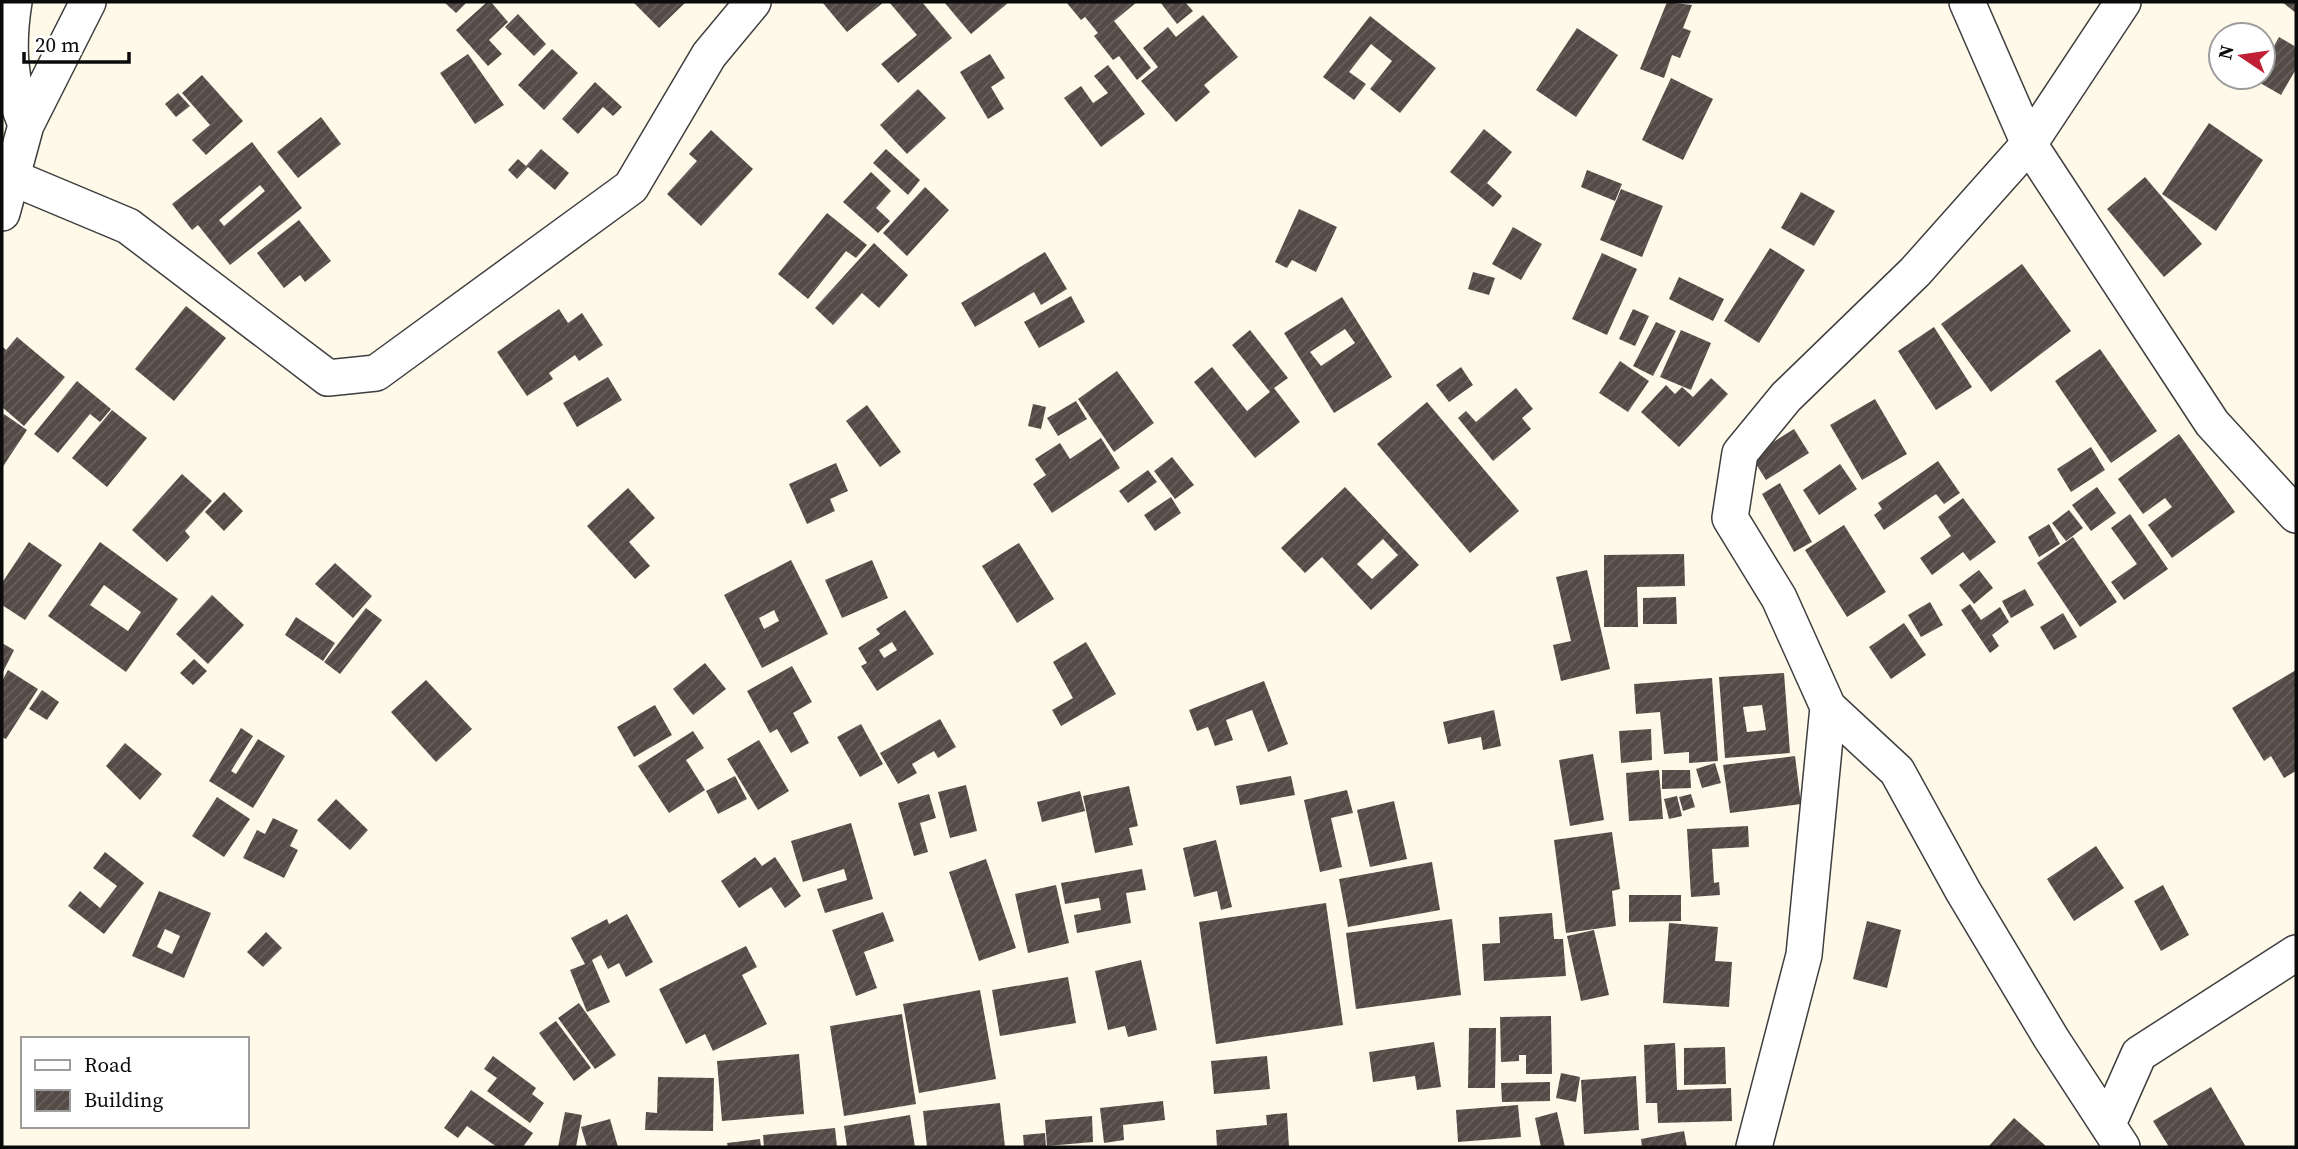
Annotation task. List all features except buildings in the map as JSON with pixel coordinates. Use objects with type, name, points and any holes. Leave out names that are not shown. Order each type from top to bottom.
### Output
[{"type":"street","points":[[14,2],[8,37],[14,97],[26,125]]},
{"type":"street","points":[[2,213],[26,125],[88,2]]},
{"type":"street","points":[[11,177],[128,226],[328,378],[376,373],[631,187],[709,55],[753,2]]},
{"type":"street","points":[[1967,2],[2029,144],[2212,423],[2296,514]]},
{"type":"street","points":[[2115,1136],[2051,1038],[1963,891],[1897,771],[1828,706],[1779,598],[1730,518],[1740,453],[1786,397],[1915,272],[2029,144],[2123,2]]},
{"type":"street","points":[[1754,1147],[1804,955],[1828,706]]},
{"type":"street","points":[[2115,1136],[2139,1054],[2296,953]]}]
